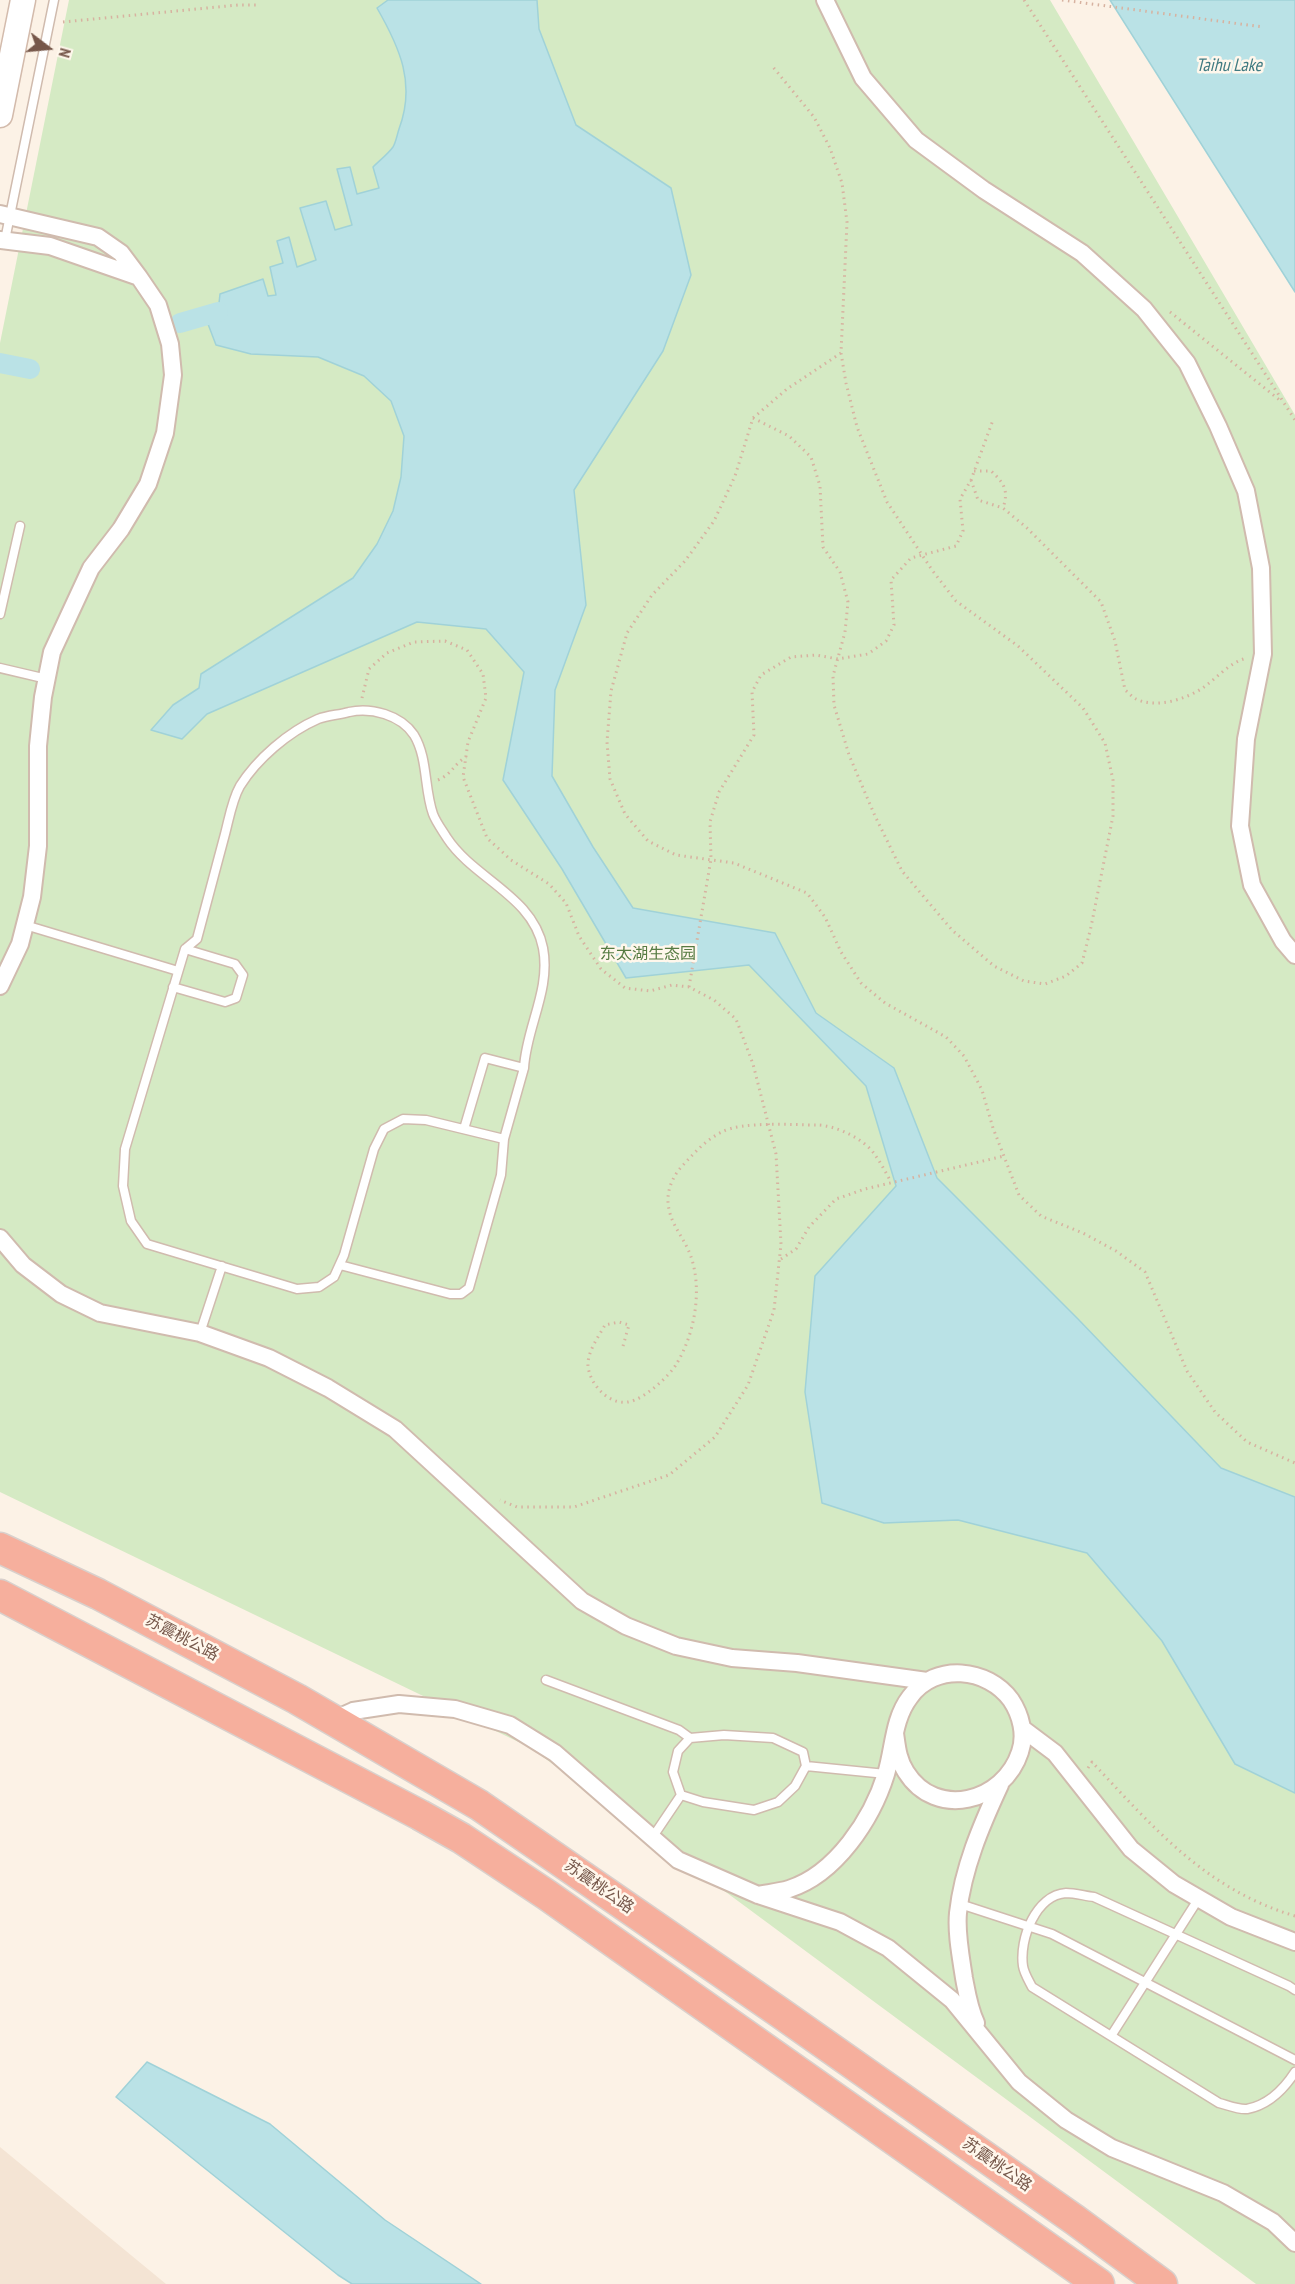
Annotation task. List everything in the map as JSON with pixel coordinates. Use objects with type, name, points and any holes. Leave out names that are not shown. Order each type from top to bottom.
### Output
[{"type":"highway","points":[[0,1531],[80,1572],[165,1629]]},
{"type":"highway","name":"苏震桃公路","points":[[0,1548],[98,1594],[333,1720],[512,1827],[1075,2220],[1162,2284]]},
{"type":"highway","points":[[0,1595],[420,1815],[495,1860],[1099,2284]]},
{"type":"highway","points":[[0,1615],[213,1707]]},
{"type":"main road","points":[[0,115],[23,0]]},
{"type":"street","points":[[825,0],[863,78],[916,140],[984,190],[1082,253],[1144,309],[1187,363],[1246,491],[1261,568],[1263,654],[1246,739],[1240,826],[1252,885],[1283,941],[1295,955]]},
{"type":"street","points":[[0,986],[20,944],[32,897],[38,846],[38,746],[43,697],[52,652],[92,568],[121,529],[148,484],[165,433],[173,375],[170,344],[158,305],[121,253],[98,237],[5,215]]},
{"type":"street","points":[[3,240],[50,246],[140,277]]},
{"type":"street","points":[[0,1238],[23,1265],[61,1294],[100,1314],[200,1334],[269,1358],[328,1388],[395,1429],[582,1601],[626,1626],[676,1646],[732,1658],[927,1681]]},
{"type":"street","points":[[758,1896],[790,1888],[816,1876],[846,1848],[870,1814],[886,1774],[900,1713],[911,1695],[927,1681],[946,1674],[968,1673],[987,1679],[1005,1691],[1017,1708],[1023,1729],[1021,1750],[1014,1769],[1000,1785],[978,1832],[966,1874],[958,1915],[962,1966],[970,2010],[985,2043]]},
{"type":"street","points":[[333,1720],[353,1711],[399,1704],[455,1709],[510,1725],[555,1753],[678,1860],[758,1896],[840,1922],[888,1948],[952,2000],[1018,2082],[1066,2120],[1112,2148],[1223,2193],[1273,2222],[1295,2243]]},
{"type":"street","points":[[1023,1729],[1055,1754],[1131,1849],[1174,1884],[1231,1917],[1295,1942]]},
{"type":"street","points":[[895,1733],[898,1754],[907,1773],[921,1788],[940,1797],[961,1800],[982,1796],[1000,1785]]},
{"type":"lane","points":[[3,240],[5,215],[54,0]]},
{"type":"lane","points":[[0,614],[20,526]]},
{"type":"lane","points":[[0,669],[47,679]]},
{"type":"lane","points":[[340,1265],[450,1294],[461,1294],[469,1288],[501,1175],[504,1139],[524,1068],[541,996],[544,971],[543,948],[535,926],[520,904],[464,860],[433,815],[421,754],[413,734],[394,717],[359,710],[319,719],[291,735],[264,756],[239,788],[197,939],[184,949],[125,1149],[123,1186],[130,1221],[147,1244],[297,1289],[319,1287],[334,1277],[340,1265],[374,1149],[384,1129],[403,1119],[426,1119],[504,1139]]},
{"type":"lane","points":[[25,925],[178,971]]},
{"type":"lane","points":[[173,987],[225,1002],[236,998],[243,975],[235,964],[184,949]]},
{"type":"lane","points":[[464,1129],[485,1058],[524,1068]]},
{"type":"lane","points":[[200,1334],[222,1266]]},
{"type":"lane","points":[[546,1680],[679,1730],[690,1738],[724,1735],[774,1738],[803,1752],[806,1766],[795,1786],[778,1802],[754,1810],[703,1802],[681,1795]]},
{"type":"lane","points":[[681,1795],[673,1772],[678,1751],[690,1738]]},
{"type":"lane","points":[[806,1766],[886,1774]]},
{"type":"lane","points":[[652,1838],[681,1795]]},
{"type":"lane","points":[[1295,1990],[1094,1897],[1065,1893],[1042,1903],[1029,1928],[1024,1944],[1023,1966],[1032,1987],[1219,2103],[1245,2110],[1269,2099],[1286,2086],[1295,2072]]},
{"type":"lane","points":[[1111,2036],[1177,1935],[1198,1898]]},
{"type":"lane","points":[[960,1904],[1052,1934],[1295,2060]]},
{"type":"path","points":[[1024,0],[1295,420]]},
{"type":"path","points":[[1062,0],[1263,27]]},
{"type":"path","points":[[49,23],[258,5]]},
{"type":"path","points":[[753,418],[789,436],[811,457],[820,486],[823,547],[840,572],[848,602],[845,632],[833,676],[834,705],[849,756],[902,871],[952,930],[994,966],[1024,981],[1045,984],[1066,976],[1082,963],[1113,816],[1113,780],[1105,743],[1083,708],[1018,646],[956,601],[887,502],[857,428],[841,353],[847,222],[842,183],[830,148],[814,117],[773,67]]},
{"type":"path","points":[[1165,308],[1295,412]]},
{"type":"path","points":[[841,353],[787,390],[753,418],[735,476],[714,521],[685,561],[652,595],[627,633],[611,691],[607,742],[610,779],[625,813],[648,841],[676,855],[734,863],[807,893],[825,918],[841,952],[861,983],[885,1003],[946,1037],[964,1056],[982,1090],[993,1128],[1019,1195],[1041,1216],[1083,1233],[1145,1272],[1187,1371],[1215,1412],[1247,1442],[1295,1463]]},
{"type":"path","points":[[689,987],[711,860],[710,822],[719,792],[754,735],[752,692],[761,675],[791,657],[816,655],[837,659],[868,654],[886,641],[894,625],[891,580],[910,558],[956,546],[963,531],[960,499],[974,471],[993,420]]},
{"type":"path","points":[[974,471],[991,471],[1003,482],[1006,498],[1003,508]]},
{"type":"path","points":[[970,480],[978,500],[1003,508],[1036,536],[1101,602],[1115,641],[1125,690],[1137,699],[1154,704],[1177,699],[1201,689],[1237,660],[1263,654]]},
{"type":"path","points":[[359,710],[369,669],[387,653],[414,642],[445,641],[466,650],[483,674],[486,698],[468,742],[464,777],[487,838],[511,860],[549,884],[566,903],[579,936],[601,969],[625,988],[650,990],[672,985],[689,987],[714,1000],[736,1019],[753,1064],[776,1154],[781,1244],[774,1310],[748,1385],[715,1437],[669,1475],[574,1507],[517,1507],[496,1499]]},
{"type":"path","points":[[426,785],[448,776],[466,757]]},
{"type":"path","points":[[622,1346],[629,1325],[618,1322],[605,1325],[593,1346],[588,1366],[597,1388],[610,1399],[628,1402],[651,1391],[677,1365],[693,1324],[696,1284],[690,1254],[674,1227],[668,1206],[670,1186],[678,1170],[701,1146],[724,1131],[746,1126],[823,1125],[849,1133],[874,1153],[891,1182]]},
{"type":"path","points":[[780,1260],[796,1249],[809,1227],[836,1198],[891,1182],[1004,1156]]},
{"type":"path","points":[[1077,1780],[1092,1762],[1164,1839],[1194,1864],[1227,1886],[1275,1910],[1295,1916]]},
{"type":"shaded area","points":[[0,2147],[166,2284],[0,2284]]},
{"type":"green space","name":"东太湖生态园","points":[[69,0],[1050,0],[1295,415],[1295,2284],[1256,2284],[531,1748],[0,1492],[0,343]]},
{"type":"water","points":[[388,0],[537,0],[539,29],[576,125],[671,188],[691,275],[663,351],[574,490],[586,605],[555,690],[552,776],[593,847],[633,908],[775,933],[816,1013],[894,1068],[937,1178],[1078,1319],[1221,1468],[1295,1497],[1295,1793],[1235,1764],[1162,1641],[1087,1553],[958,1520],[884,1523],[822,1503],[805,1392],[815,1276],[896,1186],[866,1086],[749,965],[626,978],[562,869],[503,780],[524,672],[486,629],[417,622],[207,714],[182,739],[151,730],[173,705],[199,688],[201,674],[353,578],[377,544],[393,511],[401,477],[404,436],[391,401],[364,376],[318,357],[251,354],[216,345],[208,324],[218,312],[220,294],[263,279],[268,296],[276,295],[270,267],[283,263],[277,241],[289,237],[297,267],[316,260],[300,208],[326,201],[335,230],[352,225],[337,169],[350,167],[357,194],[379,188],[373,167],[394,145],[404,113],[406,97],[406,81],[399,52],[377,8]]},
{"type":"water","name":"Taihu Lake","points":[[1110,0],[1295,0],[1295,292]]},
{"type":"water","points":[[147,2062],[270,2124],[385,2220],[481,2284],[352,2284],[338,2275],[116,2097]]},
{"type":"waterway","points":[[180,323],[218,312]]},
{"type":"waterway","points":[[0,363],[30,369]]}]
